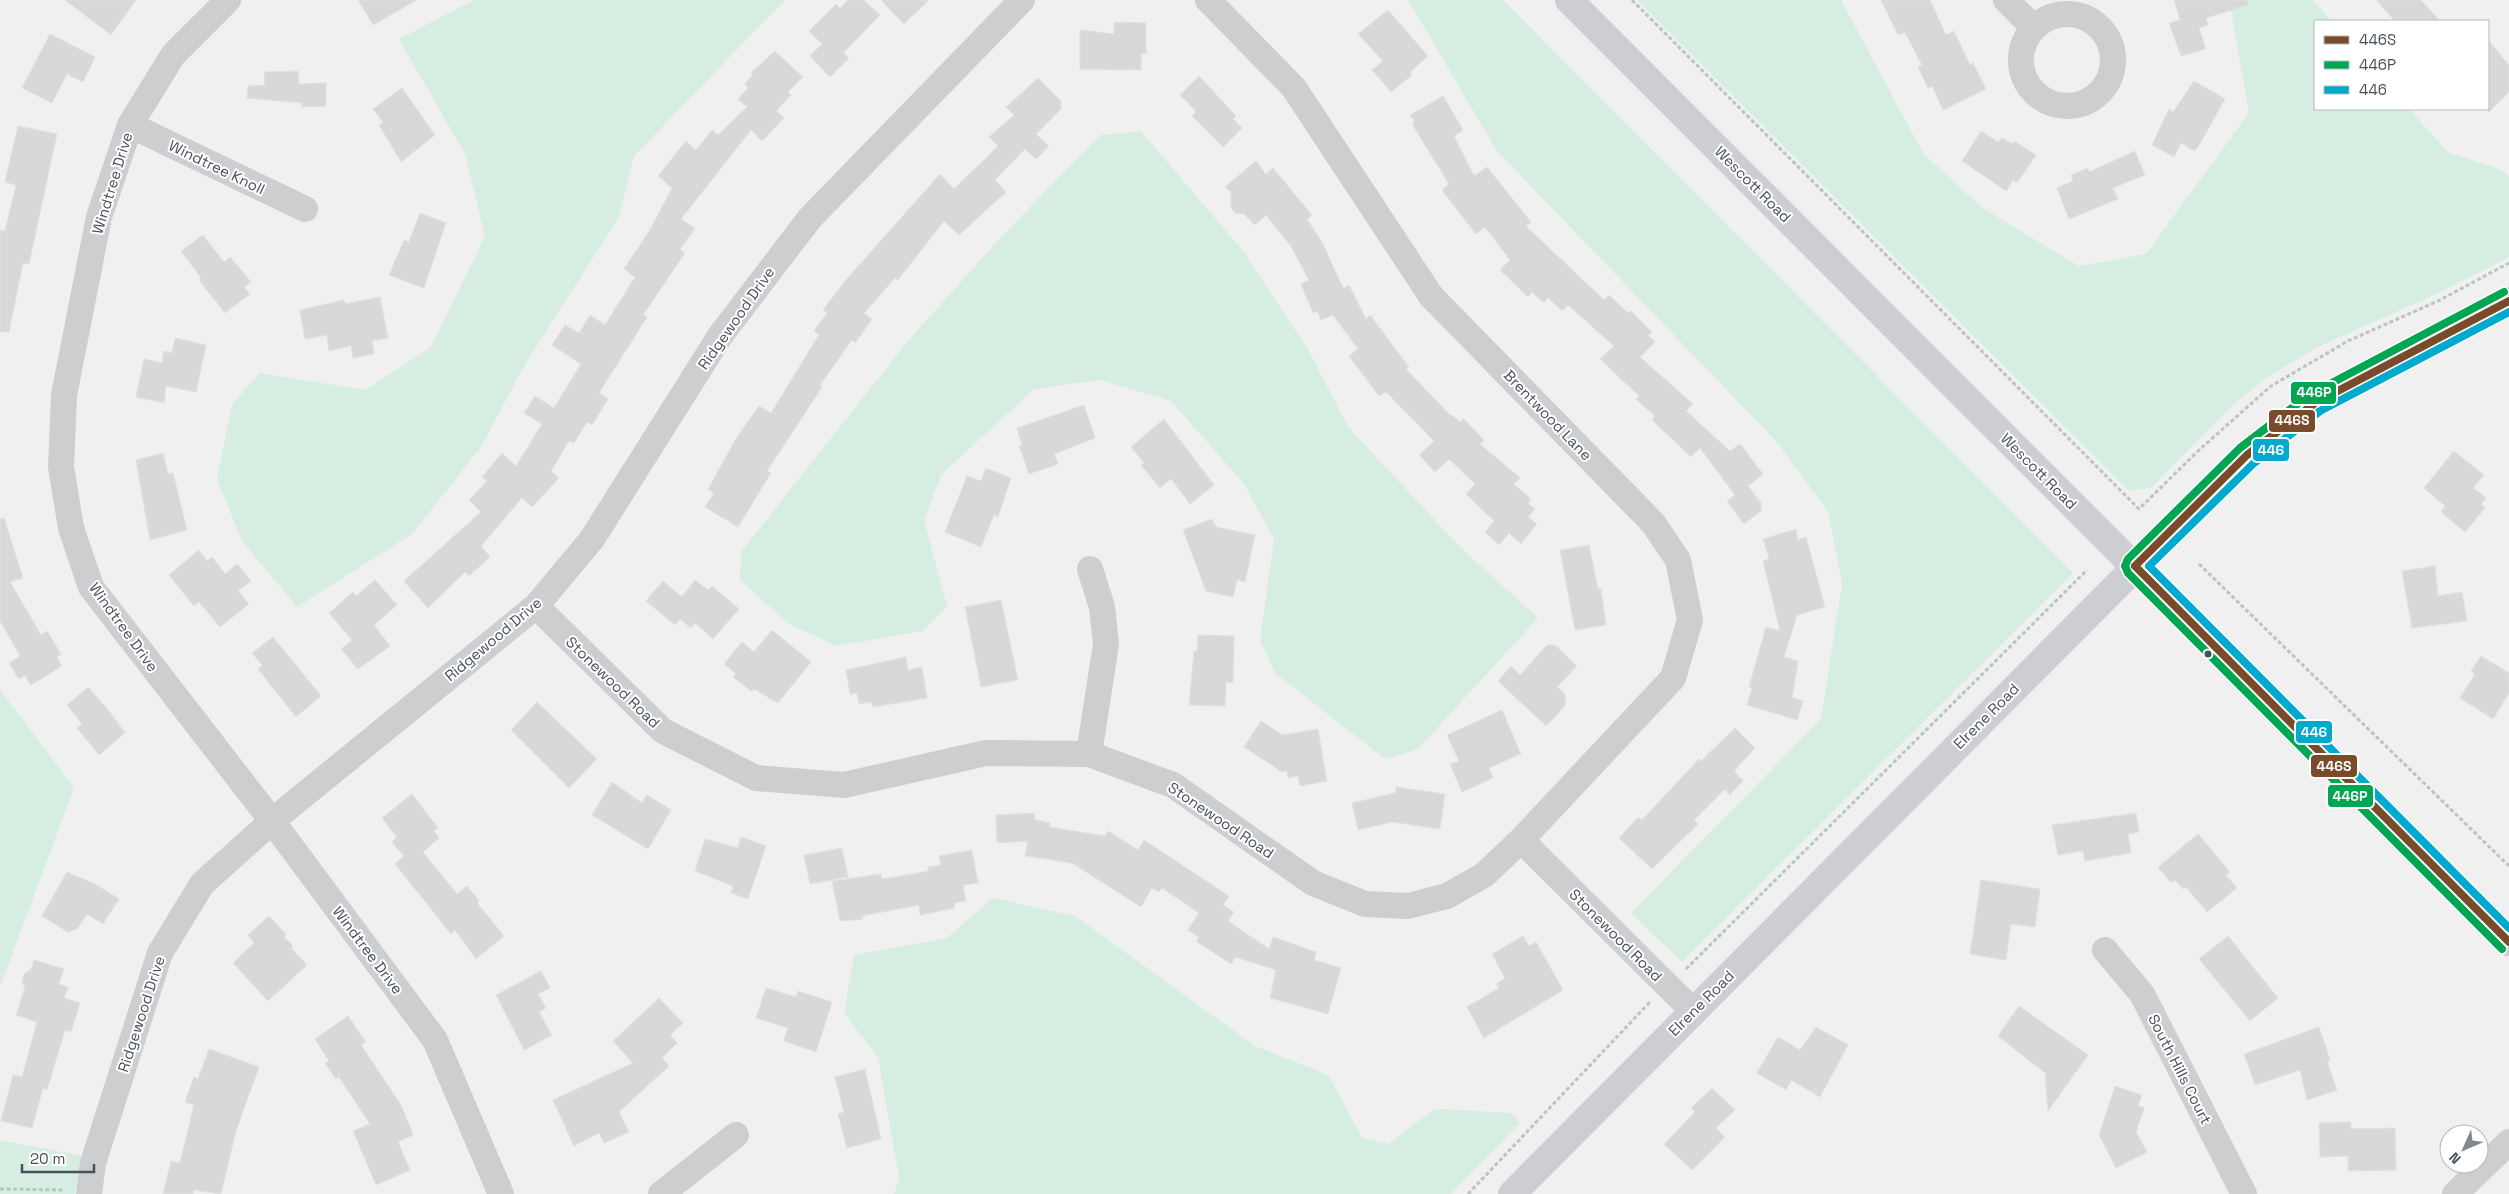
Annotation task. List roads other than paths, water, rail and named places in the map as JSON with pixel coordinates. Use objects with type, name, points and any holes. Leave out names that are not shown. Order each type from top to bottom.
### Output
[{"type":"street","name":"Windtree Drive","points":[[228,0],[173,55],[130,125],[99,217],[64,395],[61,467],[71,528],[91,587],[272,821],[435,1040],[501,1194]]},
{"type":"street","name":"Ridgewood Drive","points":[[78,1192],[93,1163],[160,953],[202,884],[272,821],[536,606],[592,540],[720,336],[810,218],[1022,0]]},
{"type":"street","name":"Brentwood Lane","points":[[1208,0],[1294,88],[1431,296],[1653,523],[1678,560],[1690,620],[1673,678],[1521,840]]},
{"type":"street","name":"Wescott Road","points":[[1569,0],[2509,942]]},
{"type":"street","points":[[2006,0],[2034,28]]},
{"type":"street","name":"Windtree Knoll","points":[[130,125],[304,209]]},
{"type":"street","name":"Elrene Road","points":[[1512,1194],[2247,455],[2315,403],[2509,301]]},
{"type":"street","points":[[1089,754],[1106,644],[1102,606],[1090,568]]},
{"type":"street","name":"Stonewood Road","points":[[536,606],[663,731],[756,778],[844,785],[986,753],[1089,754],[1172,785],[1313,883],[1365,904],[1408,906],[1447,896],[1484,875],[1521,840],[1693,1011]]},
{"type":"street","name":"South Hills Court","points":[[2106,950],[2142,994],[2244,1194]]},
{"type":"street","points":[[661,1194],[736,1135]]},
{"type":"street","points":[[2455,1194],[2509,1142]]}]
